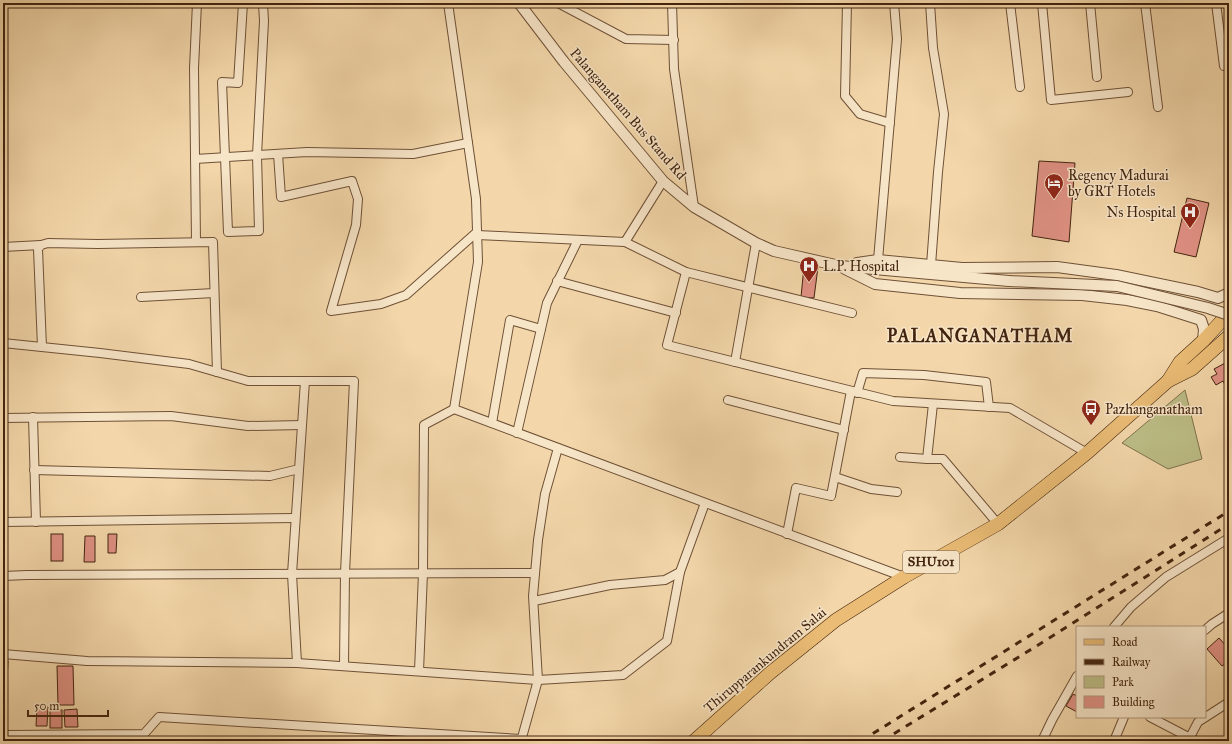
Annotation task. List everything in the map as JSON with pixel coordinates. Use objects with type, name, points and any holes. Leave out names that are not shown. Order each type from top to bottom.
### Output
[{"type":"main road","name":"Thirupparankundram Salai","points":[[1168,381],[1180,362],[1202,341],[1224,324],[1229,314]]},
{"type":"main road","name":"Thirupparankundram Salai","points":[[694,741],[770,673],[836,620],[904,578],[998,524],[1087,453],[1168,381],[1192,369],[1229,336]]},
{"type":"street","points":[[196,242],[194,68],[197,3]]},
{"type":"street","points":[[243,3],[238,84],[222,82],[228,232],[259,230],[257,155],[264,21],[263,3]]},
{"type":"street","points":[[448,3],[476,199],[478,262],[454,409]]},
{"type":"street","points":[[558,3],[626,38],[674,40]]},
{"type":"street","points":[[672,3],[674,69],[694,207]]},
{"type":"street","points":[[847,3],[845,96],[860,114],[890,123]]},
{"type":"street","points":[[878,260],[897,39],[894,3]]},
{"type":"street","points":[[930,3],[933,48],[944,114],[931,265]]},
{"type":"street","points":[[1010,3],[1020,87]]},
{"type":"street","points":[[1042,3],[1051,100],[1128,92]]},
{"type":"street","points":[[1090,3],[1097,77]]},
{"type":"street","points":[[1146,3],[1158,107]]},
{"type":"street","points":[[1216,3],[1224,66]]},
{"type":"street","name":"Palanganatham Bus Stand Rd","points":[[524,4],[564,62],[663,181],[694,207],[756,243],[774,251],[840,266],[1009,281],[1117,286],[1229,314]]},
{"type":"street","points":[[195,159],[307,152],[413,154],[468,143]]},
{"type":"street","points":[[278,154],[281,197],[352,181],[358,199],[356,224],[331,311],[381,304],[406,294],[477,234],[625,242],[686,272],[852,313]]},
{"type":"street","points":[[625,242],[663,181]]},
{"type":"street","points":[[517,433],[547,303],[578,240]]},
{"type":"street","points":[[3,247],[41,245],[48,243],[98,244],[213,242],[217,372]]},
{"type":"street","points":[[735,362],[756,243]]},
{"type":"street","points":[[41,245],[38,249],[42,347]]},
{"type":"street","points":[[840,266],[878,260],[962,268],[1057,267],[1116,274],[1198,292],[1218,298],[1229,293]]},
{"type":"street","points":[[840,266],[876,284],[960,293],[1082,295],[1127,300],[1157,306],[1201,320],[1224,324]]},
{"type":"street","points":[[686,272],[667,345],[893,402],[1010,408],[1087,453]]},
{"type":"street","points":[[557,281],[676,312]]},
{"type":"street","points":[[141,297],[214,293]]},
{"type":"street","points":[[492,423],[510,320],[541,329]]},
{"type":"street","points":[[1201,320],[1204,329],[1202,341]]},
{"type":"street","points":[[3,343],[189,364],[248,381],[354,382],[345,573],[344,666]]},
{"type":"street","points":[[787,534],[796,488],[831,496],[844,430],[854,392],[864,373],[932,376],[986,382],[989,407]]},
{"type":"street","points":[[297,664],[292,574],[305,381]]},
{"type":"street","points":[[728,400],[844,430]]},
{"type":"street","points":[[927,459],[933,404]]},
{"type":"street","points":[[419,671],[423,573],[424,425],[454,409],[904,578]]},
{"type":"street","points":[[3,418],[171,416],[248,426],[302,425]]},
{"type":"street","points":[[33,417],[36,522]]},
{"type":"street","points":[[3,735],[144,738],[159,717],[521,740],[538,680],[534,601],[535,573],[545,494],[558,448]]},
{"type":"street","points":[[900,457],[943,459],[998,524]]},
{"type":"street","points":[[34,470],[270,476],[299,469]]},
{"type":"street","points":[[835,477],[871,488],[897,492]]},
{"type":"street","points":[[3,654],[87,661],[344,666],[538,680],[623,675],[667,641],[680,572],[705,503]]},
{"type":"street","points":[[3,522],[295,518]]},
{"type":"street","points":[[1115,626],[1131,607],[1166,577],[1229,538]]},
{"type":"street","points":[[534,601],[610,585],[665,580],[680,572]]},
{"type":"street","points":[[3,576],[535,573]]},
{"type":"street","points":[[1206,629],[1229,613]]},
{"type":"street","points":[[1042,741],[1052,720],[1076,679]]},
{"type":"street","points":[[1206,717],[1229,702]]},
{"type":"street","points":[[1114,741],[1124,718]]},
{"type":"street","points":[[1152,718],[1191,740],[1198,722],[1204,718]]},
{"type":"green space","points":[[1185,390],[1202,459],[1168,469],[1122,443]]},
{"type":"building","name":"Regency Madurai by GRT Hotels","points":[[1039,161],[1075,163],[1069,242],[1032,236]]},
{"type":"building","points":[[1187,198],[1209,203],[1196,257],[1174,252]]},
{"type":"building","points":[[804,266],[818,267],[814,298],[801,297]]},
{"type":"building","points":[[1229,361],[1229,392],[1223,381],[1216,385],[1211,377],[1217,374],[1214,369]]},
{"type":"building","points":[[51,534],[63,534],[63,561],[51,561]]},
{"type":"building","points":[[108,534],[117,534],[116,553],[108,553]]},
{"type":"building","points":[[85,536],[95,536],[95,562],[84,562]]},
{"type":"building","points":[[1219,638],[1229,649],[1229,661],[1222,666],[1207,649]]},
{"type":"building","points":[[3,661],[8,661],[7,679],[3,678]]},
{"type":"building","points":[[57,666],[73,666],[74,705],[58,705]]},
{"type":"building","points":[[1073,694],[1076,696],[1076,711],[1066,706]]},
{"type":"building","points":[[37,707],[48,707],[47,726],[36,726]]},
{"type":"building","points":[[77,709],[78,727],[65,727],[64,710]]},
{"type":"building","points":[[50,710],[62,710],[62,728],[50,728]]},
{"type":"railway","points":[[861,741],[1229,511]]},
{"type":"railway","points":[[882,741],[1035,647],[1229,524]]},
{"type":"place","name":"Regency Madurai by GRT Hotels","points":[[1054,200]]},
{"type":"place","name":"Ns Hospital","points":[[1190,229]]},
{"type":"place","name":"L.P. Hospital","points":[[809,283]]},
{"type":"place","name":"Pazhanganatham","points":[[1091,426]]},
{"type":"district","name":"PALANGANATHAM","points":[[980,336]]}]
